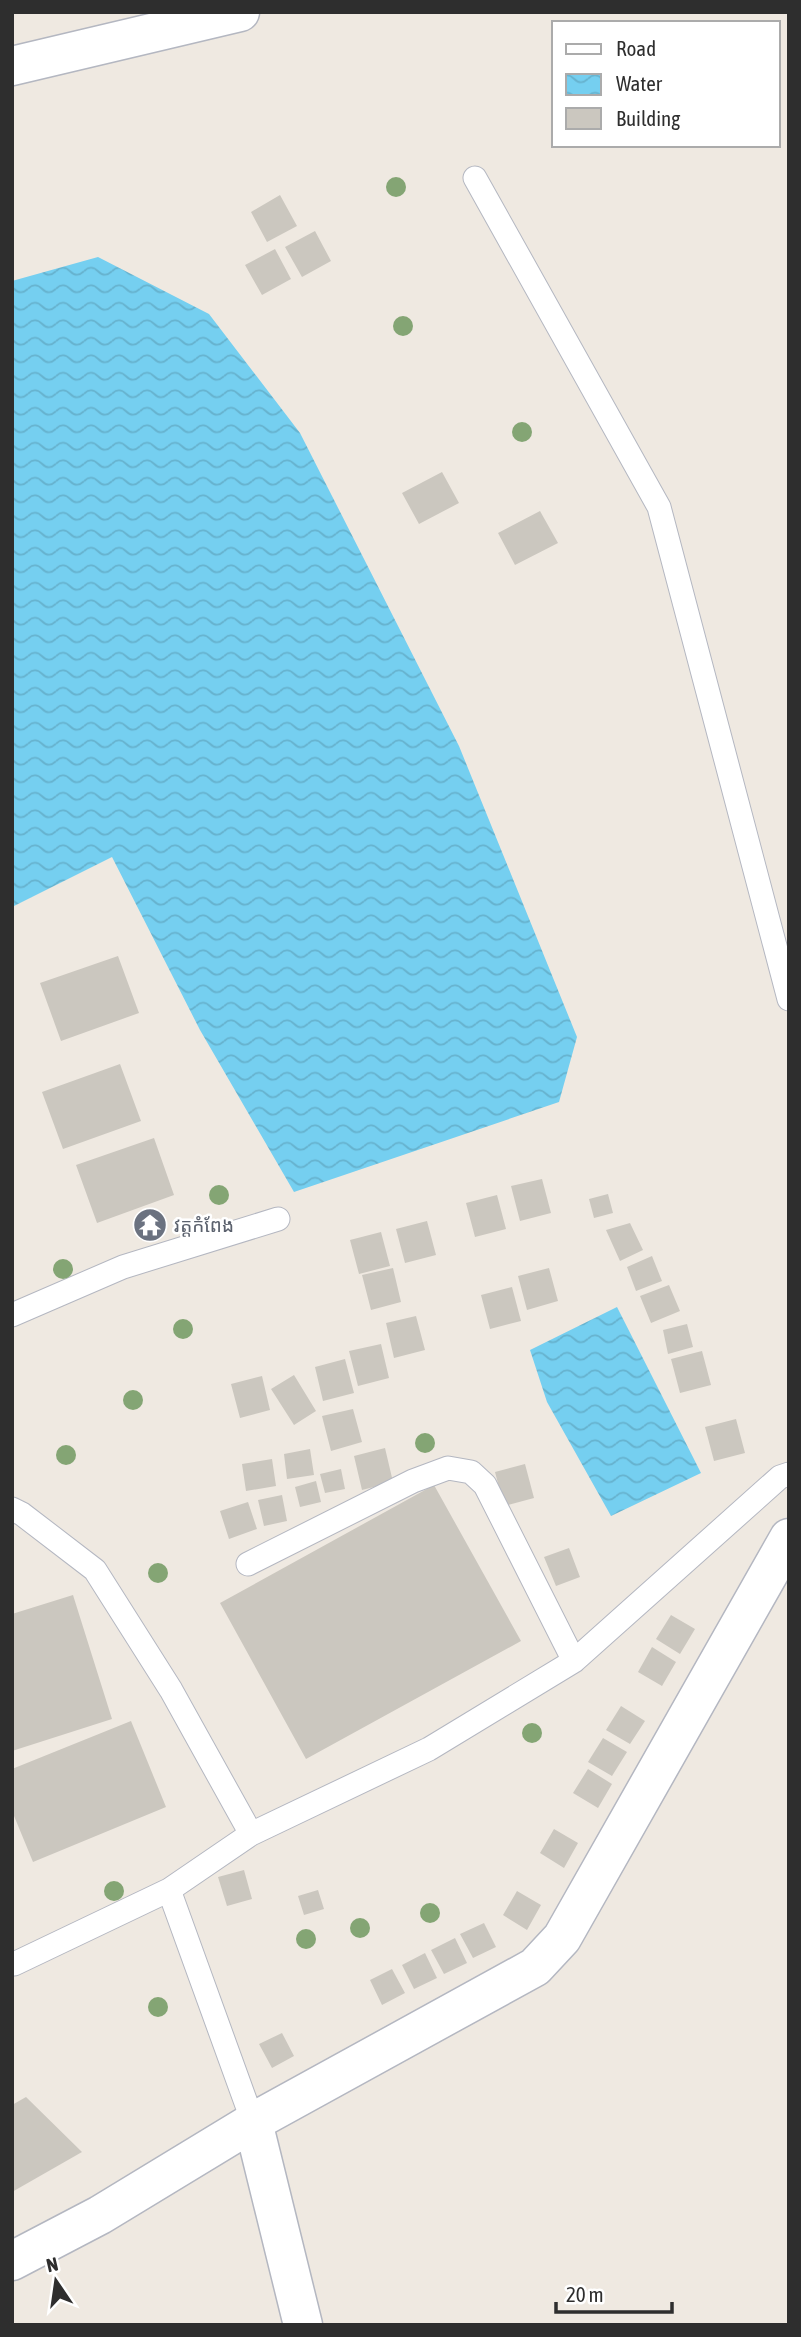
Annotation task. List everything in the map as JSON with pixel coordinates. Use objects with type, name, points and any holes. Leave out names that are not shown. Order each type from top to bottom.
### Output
[{"type":"street","points":[[12,66],[240,12]]},
{"type":"street","points":[[12,2261],[100,2215],[253,2122],[536,1966],[569,1926],[789,1538]]},
{"type":"street","points":[[253,2122],[303,2325]]},
{"type":"lane","points":[[475,178],[659,507],[789,999]]},
{"type":"lane","points":[[12,1315],[123,1267],[278,1219]]},
{"type":"lane","points":[[248,1564],[413,1481],[448,1468],[471,1472],[485,1485],[574,1661]]},
{"type":"lane","points":[[14,1964],[169,1890],[251,1834],[429,1749],[574,1661],[780,1477],[789,1474]]},
{"type":"lane","points":[[12,1509],[95,1570],[171,1690],[251,1834]]},
{"type":"lane","points":[[169,1890],[253,2122]]},
{"type":"water","points":[[98,257],[209,314],[300,433],[459,746],[577,1037],[559,1102],[294,1192],[200,1030],[112,857],[12,907],[12,281]]},
{"type":"water","points":[[617,1307],[701,1473],[611,1516],[547,1402],[530,1350]]},
{"type":"building","points":[[280,195],[297,226],[267,242],[251,212]]},
{"type":"building","points":[[315,231],[331,261],[302,277],[285,247]]},
{"type":"building","points":[[275,249],[291,279],[262,295],[245,265]]},
{"type":"building","points":[[442,472],[459,503],[419,524],[402,493]]},
{"type":"building","points":[[540,511],[558,543],[515,565],[498,533]]},
{"type":"building","points":[[118,956],[139,1013],[61,1041],[40,983]]},
{"type":"building","points":[[120,1064],[141,1121],[63,1149],[42,1092]]},
{"type":"building","points":[[154,1138],[174,1195],[97,1223],[76,1165]]},
{"type":"building","points":[[542,1179],[551,1213],[520,1221],[511,1186]]},
{"type":"building","points":[[608,1194],[613,1213],[594,1218],[589,1199]]},
{"type":"building","points":[[497,1195],[506,1229],[475,1237],[466,1203]]},
{"type":"building","points":[[427,1221],[436,1255],[405,1263],[396,1229]]},
{"type":"building","points":[[630,1223],[643,1250],[620,1261],[606,1230]]},
{"type":"building","points":[[381,1232],[390,1266],[359,1274],[350,1240]]},
{"type":"building","points":[[652,1256],[662,1281],[636,1291],[627,1267]]},
{"type":"building","points":[[393,1268],[401,1302],[371,1310],[362,1275]]},
{"type":"building","points":[[549,1268],[558,1301],[527,1310],[518,1276]]},
{"type":"building","points":[[669,1285],[680,1311],[651,1323],[640,1296]]},
{"type":"building","points":[[512,1287],[521,1321],[490,1329],[481,1295]]},
{"type":"building","points":[[416,1316],[425,1350],[394,1358],[386,1323]]},
{"type":"building","points":[[687,1324],[693,1347],[668,1354],[663,1330]]},
{"type":"building","points":[[381,1344],[389,1378],[358,1386],[349,1351]]},
{"type":"building","points":[[702,1351],[711,1385],[680,1393],[671,1359]]},
{"type":"building","points":[[345,1359],[354,1393],[323,1401],[315,1367]]},
{"type":"building","points":[[294,1375],[316,1411],[294,1425],[271,1389]]},
{"type":"building","points":[[262,1376],[270,1410],[240,1418],[231,1384]]},
{"type":"building","points":[[353,1409],[362,1442],[331,1451],[322,1416]]},
{"type":"building","points":[[736,1419],[745,1453],[714,1461],[705,1427]]},
{"type":"building","points":[[385,1448],[393,1482],[362,1490],[354,1456]]},
{"type":"building","points":[[310,1449],[314,1475],[287,1479],[284,1454]]},
{"type":"building","points":[[272,1459],[276,1486],[246,1491],[242,1464]]},
{"type":"building","points":[[525,1464],[534,1498],[504,1506],[495,1472]]},
{"type":"building","points":[[341,1469],[345,1489],[325,1493],[320,1474]]},
{"type":"building","points":[[316,1481],[321,1502],[300,1507],[295,1487]]},
{"type":"building","points":[[434,1485],[521,1641],[306,1759],[220,1603]]},
{"type":"building","points":[[282,1495],[287,1521],[264,1526],[258,1500]]},
{"type":"building","points":[[248,1502],[257,1529],[229,1539],[220,1511]]},
{"type":"building","points":[[569,1548],[580,1577],[556,1586],[544,1557]]},
{"type":"building","points":[[73,1595],[112,1719],[12,1751],[12,1614]]},
{"type":"building","points":[[671,1615],[695,1629],[680,1654],[656,1639]]},
{"type":"building","points":[[652,1647],[676,1662],[662,1686],[638,1672]]},
{"type":"building","points":[[621,1706],[645,1721],[630,1744],[606,1730]]},
{"type":"building","points":[[131,1721],[166,1807],[33,1862],[12,1811],[12,1769]]},
{"type":"building","points":[[603,1738],[627,1752],[612,1776],[588,1762]]},
{"type":"building","points":[[588,1769],[612,1784],[598,1808],[573,1793]]},
{"type":"building","points":[[554,1829],[578,1843],[564,1868],[540,1853]]},
{"type":"building","points":[[244,1870],[252,1899],[227,1906],[218,1877]]},
{"type":"building","points":[[318,1890],[324,1909],[304,1915],[298,1896]]},
{"type":"building","points":[[517,1891],[541,1905],[527,1930],[503,1915]]},
{"type":"building","points":[[484,1923],[496,1947],[473,1958],[460,1934]]},
{"type":"building","points":[[455,1938],[467,1963],[444,1974],[431,1950]]},
{"type":"building","points":[[425,1953],[437,1978],[414,1989],[402,1965]]},
{"type":"building","points":[[392,1969],[405,1993],[382,2005],[370,1980]]},
{"type":"building","points":[[282,2033],[294,2056],[272,2068],[259,2044]]},
{"type":"building","points":[[26,2097],[82,2152],[12,2192],[12,2105]]},
{"type":"place","name":"វត្តកំពែង","points":[[150,1225]]}]
